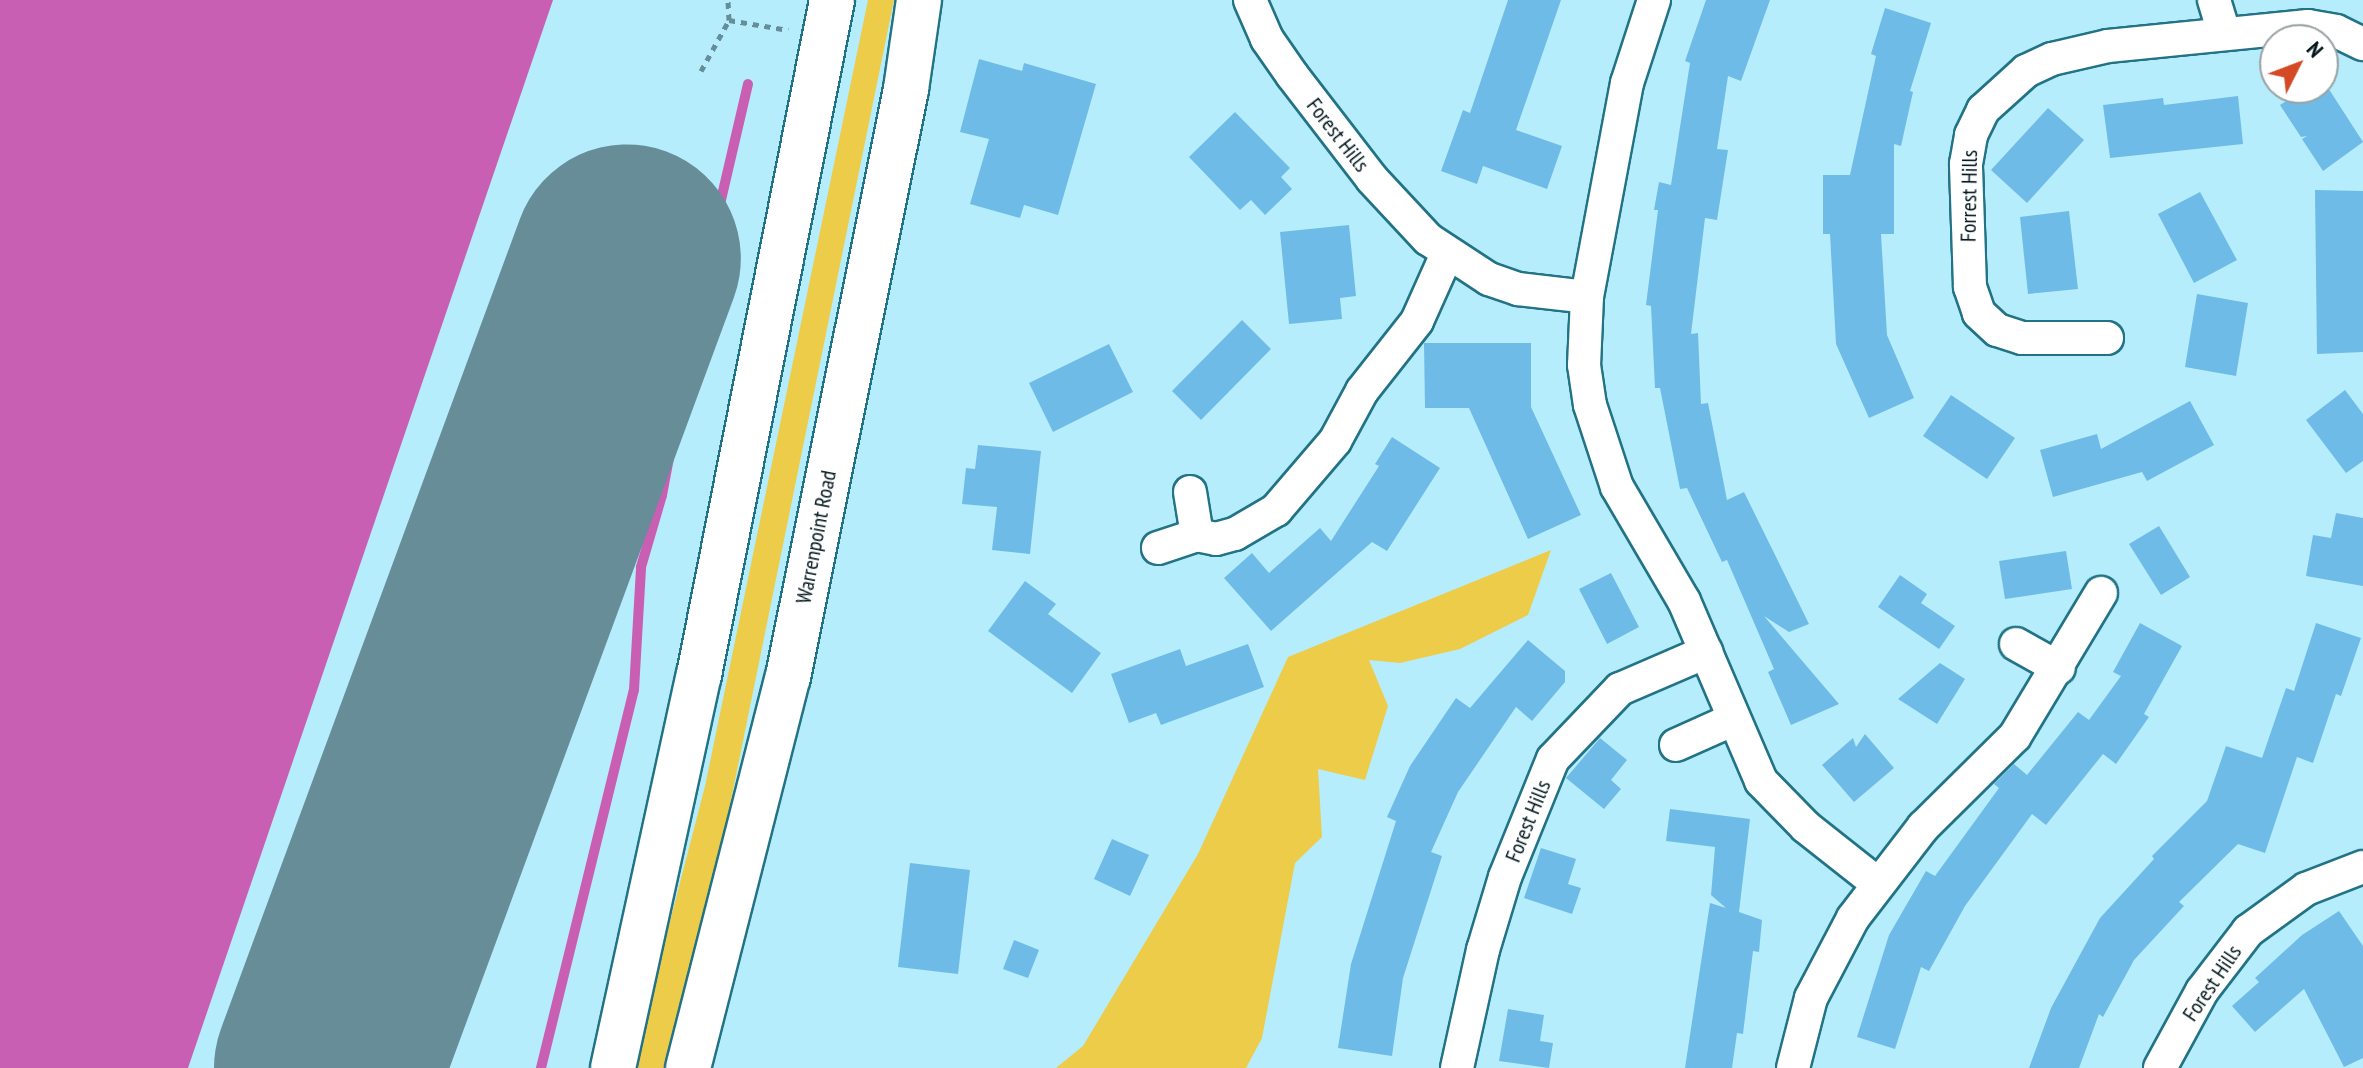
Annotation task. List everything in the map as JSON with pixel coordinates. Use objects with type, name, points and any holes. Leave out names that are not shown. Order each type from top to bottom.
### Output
[{"type":"highway","name":"Warrenpoint Road","points":[[688,1068],[788,677],[906,89],[919,0]]},
{"type":"highway","points":[[613,1068],[699,675],[828,18]]},
{"type":"street","name":"Forest Hills","points":[[1250,0],[1267,39],[1336,134],[1400,211],[1447,254],[1489,279],[1518,289],[1587,297]]},
{"type":"street","points":[[1654,0],[1627,83],[1587,297],[1584,365],[1600,445],[1617,487],[1684,601],[1732,720],[1761,781],[1783,806],[1877,883]]},
{"type":"street","points":[[2214,0],[2224,32]]},
{"type":"street","name":"Forrest Hills","points":[[2107,338],[2022,338],[1997,330],[1979,313],[1970,287],[1966,164],[1971,135],[1983,110],[2026,71],[2052,59],[2108,46],[2308,26],[2336,31],[2363,44]]},
{"type":"street","points":[[1158,548],[1197,535],[1216,539],[1235,534],[1276,510],[1335,441],[1362,391],[1417,321],[1447,254]]},
{"type":"street","points":[[1190,492],[1197,535]]},
{"type":"street","points":[[1793,1068],[1817,985],[1845,931],[1877,883],[1923,827],[2015,736],[2059,668],[2101,593]]},
{"type":"street","points":[[2016,644],[2059,668]]},
{"type":"street","name":"Forest Hills","points":[[1457,1068],[1483,950],[1505,877],[1553,759],[1620,689],[1706,652]]},
{"type":"street","points":[[1676,745],[1732,720]]},
{"type":"street","name":"Forest Hills","points":[[2160,1068],[2202,991],[2248,931],[2306,889],[2363,867]]},
{"type":"path","points":[[701,71],[729,20],[728,0]]},
{"type":"path","points":[[729,20],[828,18]]},
{"type":"shaded area","points":[[0,0],[553,0],[188,1068],[0,1068]]},
{"type":"shaded area","points":[[868,0],[894,0],[688,1011],[672,1068],[632,1068],[705,786]]},
{"type":"shaded area","points":[[1551,550],[1528,615],[1460,649],[1400,663],[1369,660],[1388,706],[1365,780],[1318,769],[1322,837],[1295,863],[1262,1038],[1246,1068],[1056,1068],[1083,1046],[1198,854],[1288,657]]},
{"type":"building","points":[[1508,0],[1561,0],[1516,130],[1562,146],[1547,189],[1483,166],[1477,184],[1441,171],[1463,110],[1470,113]]},
{"type":"building","points":[[1706,0],[1770,0],[1741,81],[1728,76],[1717,149],[1728,150],[1717,220],[1705,218],[1691,334],[1698,333],[1701,404],[1708,403],[1727,500],[1744,492],[1809,624],[1789,632],[1764,616],[1839,704],[1791,725],[1768,672],[1774,669],[1727,560],[1722,562],[1687,488],[1680,489],[1660,388],[1655,388],[1651,306],[1646,305],[1658,210],[1654,210],[1659,182],[1671,185],[1690,63],[1685,61]]},
{"type":"building","points":[[1885,8],[1931,23],[1910,91],[1913,92],[1901,146],[1894,144],[1894,234],[1881,234],[1887,335],[1914,398],[1869,418],[1836,344],[1830,234],[1823,234],[1823,175],[1850,175],[1876,56],[1871,54]]},
{"type":"building","points":[[979,59],[1022,71],[1024,63],[1096,84],[1058,215],[1024,205],[1020,218],[970,204],[989,139],[960,132]]},
{"type":"building","points":[[2238,96],[2243,144],[2110,158],[2103,105],[2163,98],[2164,105]]},
{"type":"building","points":[[2338,104],[2363,142],[2323,171],[2302,139],[2307,136],[2301,137],[2280,105]]},
{"type":"building","points":[[2048,108],[2084,140],[2027,203],[1991,170]]},
{"type":"building","points":[[1235,112],[1290,168],[1281,177],[1292,189],[1265,215],[1251,200],[1240,210],[1189,157]]},
{"type":"building","points":[[2315,190],[2363,191],[2363,352],[2317,354]]},
{"type":"building","points":[[2200,192],[2237,260],[2194,283],[2158,214]]},
{"type":"building","points":[[2069,211],[2078,289],[2028,294],[2020,217]]},
{"type":"building","points":[[1349,225],[1356,296],[1340,298],[1342,319],[1289,324],[1280,232]]},
{"type":"building","points":[[2197,294],[2248,303],[2236,376],[2185,367]]},
{"type":"building","points":[[1242,320],[1271,349],[1201,420],[1172,391]]},
{"type":"building","points":[[1424,343],[1531,343],[1531,407],[1581,515],[1528,539],[1469,408],[1425,408]]},
{"type":"building","points":[[1109,344],[1133,392],[1053,432],[1029,383]]},
{"type":"building","points":[[2345,390],[2363,414],[2363,461],[2346,473],[2306,420]]},
{"type":"building","points":[[1951,395],[2015,438],[1987,479],[1923,436]]},
{"type":"building","points":[[2190,401],[2214,445],[2147,481],[2142,472],[2053,497],[2040,450],[2097,434],[2101,449]]},
{"type":"building","points":[[1392,437],[1440,468],[1387,551],[1372,542],[1271,631],[1224,578],[1252,553],[1269,573],[1320,528],[1331,541],[1379,466],[1375,464]]},
{"type":"building","points":[[978,445],[1041,451],[1030,554],[992,550],[997,507],[962,504],[966,468],[975,469]]},
{"type":"building","points":[[2336,513],[2363,518],[2363,586],[2306,576],[2313,535],[2331,538]]},
{"type":"building","points":[[2159,526],[2190,577],[2161,595],[2129,544]]},
{"type":"building","points":[[2066,551],[2072,589],[2005,599],[1999,561]]},
{"type":"building","points":[[1611,573],[1639,627],[1607,644],[1579,589]]},
{"type":"building","points":[[1900,575],[1927,594],[1921,603],[1955,626],[1939,649],[1878,607]]},
{"type":"building","points":[[1025,581],[1056,604],[1048,614],[1101,653],[1072,693],[988,631]]},
{"type":"building","points":[[2140,623],[2182,646],[2144,714],[2149,717],[2116,764],[2103,754],[2046,825],[2032,814],[1965,906],[1929,971],[1921,967],[1895,1049],[1857,1037],[1889,935],[1926,871],[1935,876],[1999,788],[1994,784],[2014,764],[2027,775],[2078,712],[2089,720],[2121,676],[2113,672]]},
{"type":"building","points":[[2316,623],[2361,638],[2341,696],[2336,694],[2313,763],[2297,757],[2265,853],[2238,844],[2179,902],[2184,906],[2134,960],[2103,1017],[2099,1014],[2079,1068],[2029,1068],[2051,1008],[2100,918],[2154,859],[2152,856],[2207,801],[2226,746],[2262,758],[2286,688],[2294,691]]},
{"type":"building","points":[[1528,640],[1565,671],[1565,682],[1532,721],[1516,707],[1458,792],[1431,852],[1442,856],[1403,978],[1392,1056],[1338,1048],[1351,964],[1396,821],[1387,817],[1410,766],[1456,698],[1470,708]]},
{"type":"building","points":[[1248,644],[1264,687],[1161,725],[1156,713],[1129,723],[1111,674],[1180,649],[1186,666]]},
{"type":"building","points":[[1940,663],[1965,679],[1937,724],[1898,699]]},
{"type":"building","points":[[1865,734],[1894,768],[1854,802],[1822,765],[1853,738],[1856,747]]},
{"type":"building","points":[[1600,738],[1627,760],[1611,780],[1621,789],[1604,809],[1566,778]]},
{"type":"building","points":[[1670,809],[1750,819],[1739,912],[1762,920],[1759,952],[1753,951],[1743,1034],[1737,1033],[1732,1068],[1685,1068],[1710,903],[1726,908],[1711,895],[1715,847],[1666,841]]},
{"type":"building","points":[[1112,839],[1149,855],[1130,896],[1094,879]]},
{"type":"building","points":[[1541,848],[1576,859],[1568,884],[1581,888],[1572,914],[1524,898]]},
{"type":"building","points":[[910,863],[970,870],[958,974],[898,967]]},
{"type":"building","points":[[2339,911],[2363,946],[2363,1058],[2344,1067],[2304,989],[2255,1032],[2232,1006],[2259,982],[2255,978],[2302,935]]},
{"type":"building","points":[[1014,940],[1039,950],[1028,978],[1003,969]]},
{"type":"building","points":[[1508,1009],[1544,1015],[1540,1041],[1553,1043],[1549,1068],[1499,1061]]},
{"type":"waterway","points":[[541,1068],[634,690],[641,567],[662,495],[704,273],[748,84]]},
{"type":"runway","points":[[328,1068],[627,258]]}]
